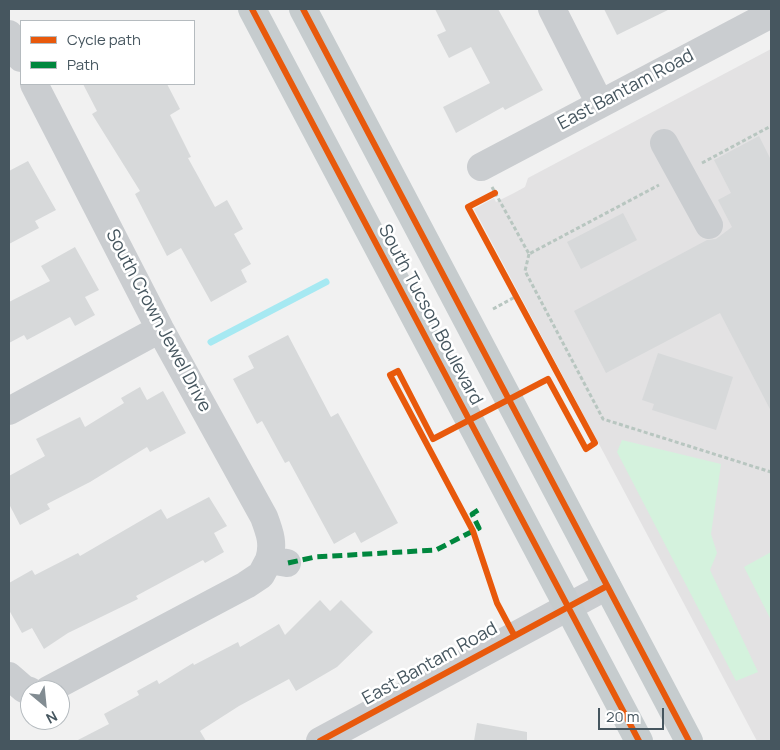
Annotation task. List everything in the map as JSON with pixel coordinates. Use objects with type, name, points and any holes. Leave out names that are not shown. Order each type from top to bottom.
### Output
[{"type":"main road","name":"South Tucson Boulevard","points":[[252,9],[639,741]]},
{"type":"main road","name":"South Tucson Boulevard","points":[[303,9],[689,741]]},
{"type":"street","points":[[552,9],[600,104]]},
{"type":"street","name":"East Bantam Road","points":[[481,167],[771,14]]},
{"type":"street","points":[[9,34],[20,56]]},
{"type":"street","name":"South Crown Jewel Drive","points":[[35,85],[160,329],[264,517],[271,537],[272,549],[279,562],[246,585],[67,680]]},
{"type":"street","points":[[664,143],[709,225]]},
{"type":"street","points":[[9,411],[160,329]]},
{"type":"street","name":"East Bantam Road","points":[[320,741],[607,586]]},
{"type":"street","points":[[9,676],[20,686]]},
{"type":"path","points":[[529,254],[771,126]]},
{"type":"path","points":[[481,167],[529,254],[525,271],[602,419],[771,472]]},
{"type":"path","points":[[489,196],[495,193]]},
{"type":"path","points":[[511,289],[520,304]]},
{"type":"path","points":[[493,308],[515,297]]},
{"type":"shaded area","points":[[771,49],[771,741],[757,741],[474,209],[494,198],[496,202],[514,193],[525,187],[528,178]]},
{"type":"green space","points":[[622,440],[721,464],[711,534],[717,553],[710,570],[758,672],[736,681],[617,452]]},
{"type":"green space","points":[[771,552],[771,620],[744,567]]},
{"type":"building","points":[[435,9],[498,9],[543,90],[505,110],[503,107],[456,133],[443,107],[490,83],[471,47],[449,58],[437,35],[446,31]]},
{"type":"building","points":[[604,9],[670,9],[617,35]]},
{"type":"building","points":[[84,85],[168,85],[180,109],[170,115],[191,157],[188,158],[215,207],[227,200],[243,229],[234,234],[251,264],[241,270],[247,282],[211,302],[181,248],[167,256],[135,194],[140,191],[92,114],[97,111]]},
{"type":"building","points":[[759,136],[771,160],[771,411],[720,313],[606,373],[574,311],[707,240],[716,239],[732,227],[718,200],[731,193],[714,160]]},
{"type":"building","points":[[28,161],[56,210],[35,221],[39,228],[9,244],[9,171]]},
{"type":"building","points":[[623,213],[637,240],[581,269],[567,242]]},
{"type":"building","points":[[75,247],[99,290],[85,297],[95,315],[75,326],[70,317],[27,340],[24,335],[9,343],[9,302],[50,281],[41,266]]},
{"type":"building","points":[[288,335],[331,417],[338,413],[398,523],[361,543],[355,532],[334,544],[289,461],[285,463],[262,421],[257,424],[233,379],[254,368],[248,356]]},
{"type":"building","points":[[658,353],[733,377],[716,430],[652,410],[654,404],[642,400]]},
{"type":"building","points":[[140,387],[147,400],[163,391],[186,433],[150,452],[147,447],[90,482],[47,504],[50,509],[20,525],[9,504],[9,476],[45,456],[36,439],[80,417],[85,427],[124,403],[121,398]]},
{"type":"building","points":[[209,497],[227,526],[214,533],[224,552],[205,563],[203,560],[136,596],[138,599],[68,633],[44,649],[32,628],[22,633],[9,610],[9,583],[32,570],[35,575],[78,553],[80,556],[161,509],[167,519]]},
{"type":"building","points":[[320,600],[330,611],[341,600],[373,632],[337,667],[296,691],[289,679],[239,706],[200,731],[206,741],[76,741],[109,724],[104,714],[139,695],[137,691],[157,680],[159,684],[193,663],[194,665],[238,642],[240,647],[279,624],[285,635]]},
{"type":"building","points":[[477,723],[527,732],[527,741],[474,741]]},
{"type":"waterway","points":[[211,342],[326,282]]},
{"type":"marked path","points":[[288,563],[315,557],[436,550],[479,528],[472,514],[480,509]]},
{"type":"cycle path","points":[[252,9],[639,741]]},
{"type":"cycle path","points":[[303,9],[689,741]]},
{"type":"cycle path","points":[[495,193],[468,207],[595,443],[586,449],[548,379],[433,439],[398,371],[390,375],[473,531],[497,603],[514,635]]},
{"type":"cycle path","points":[[320,741],[607,586]]}]
